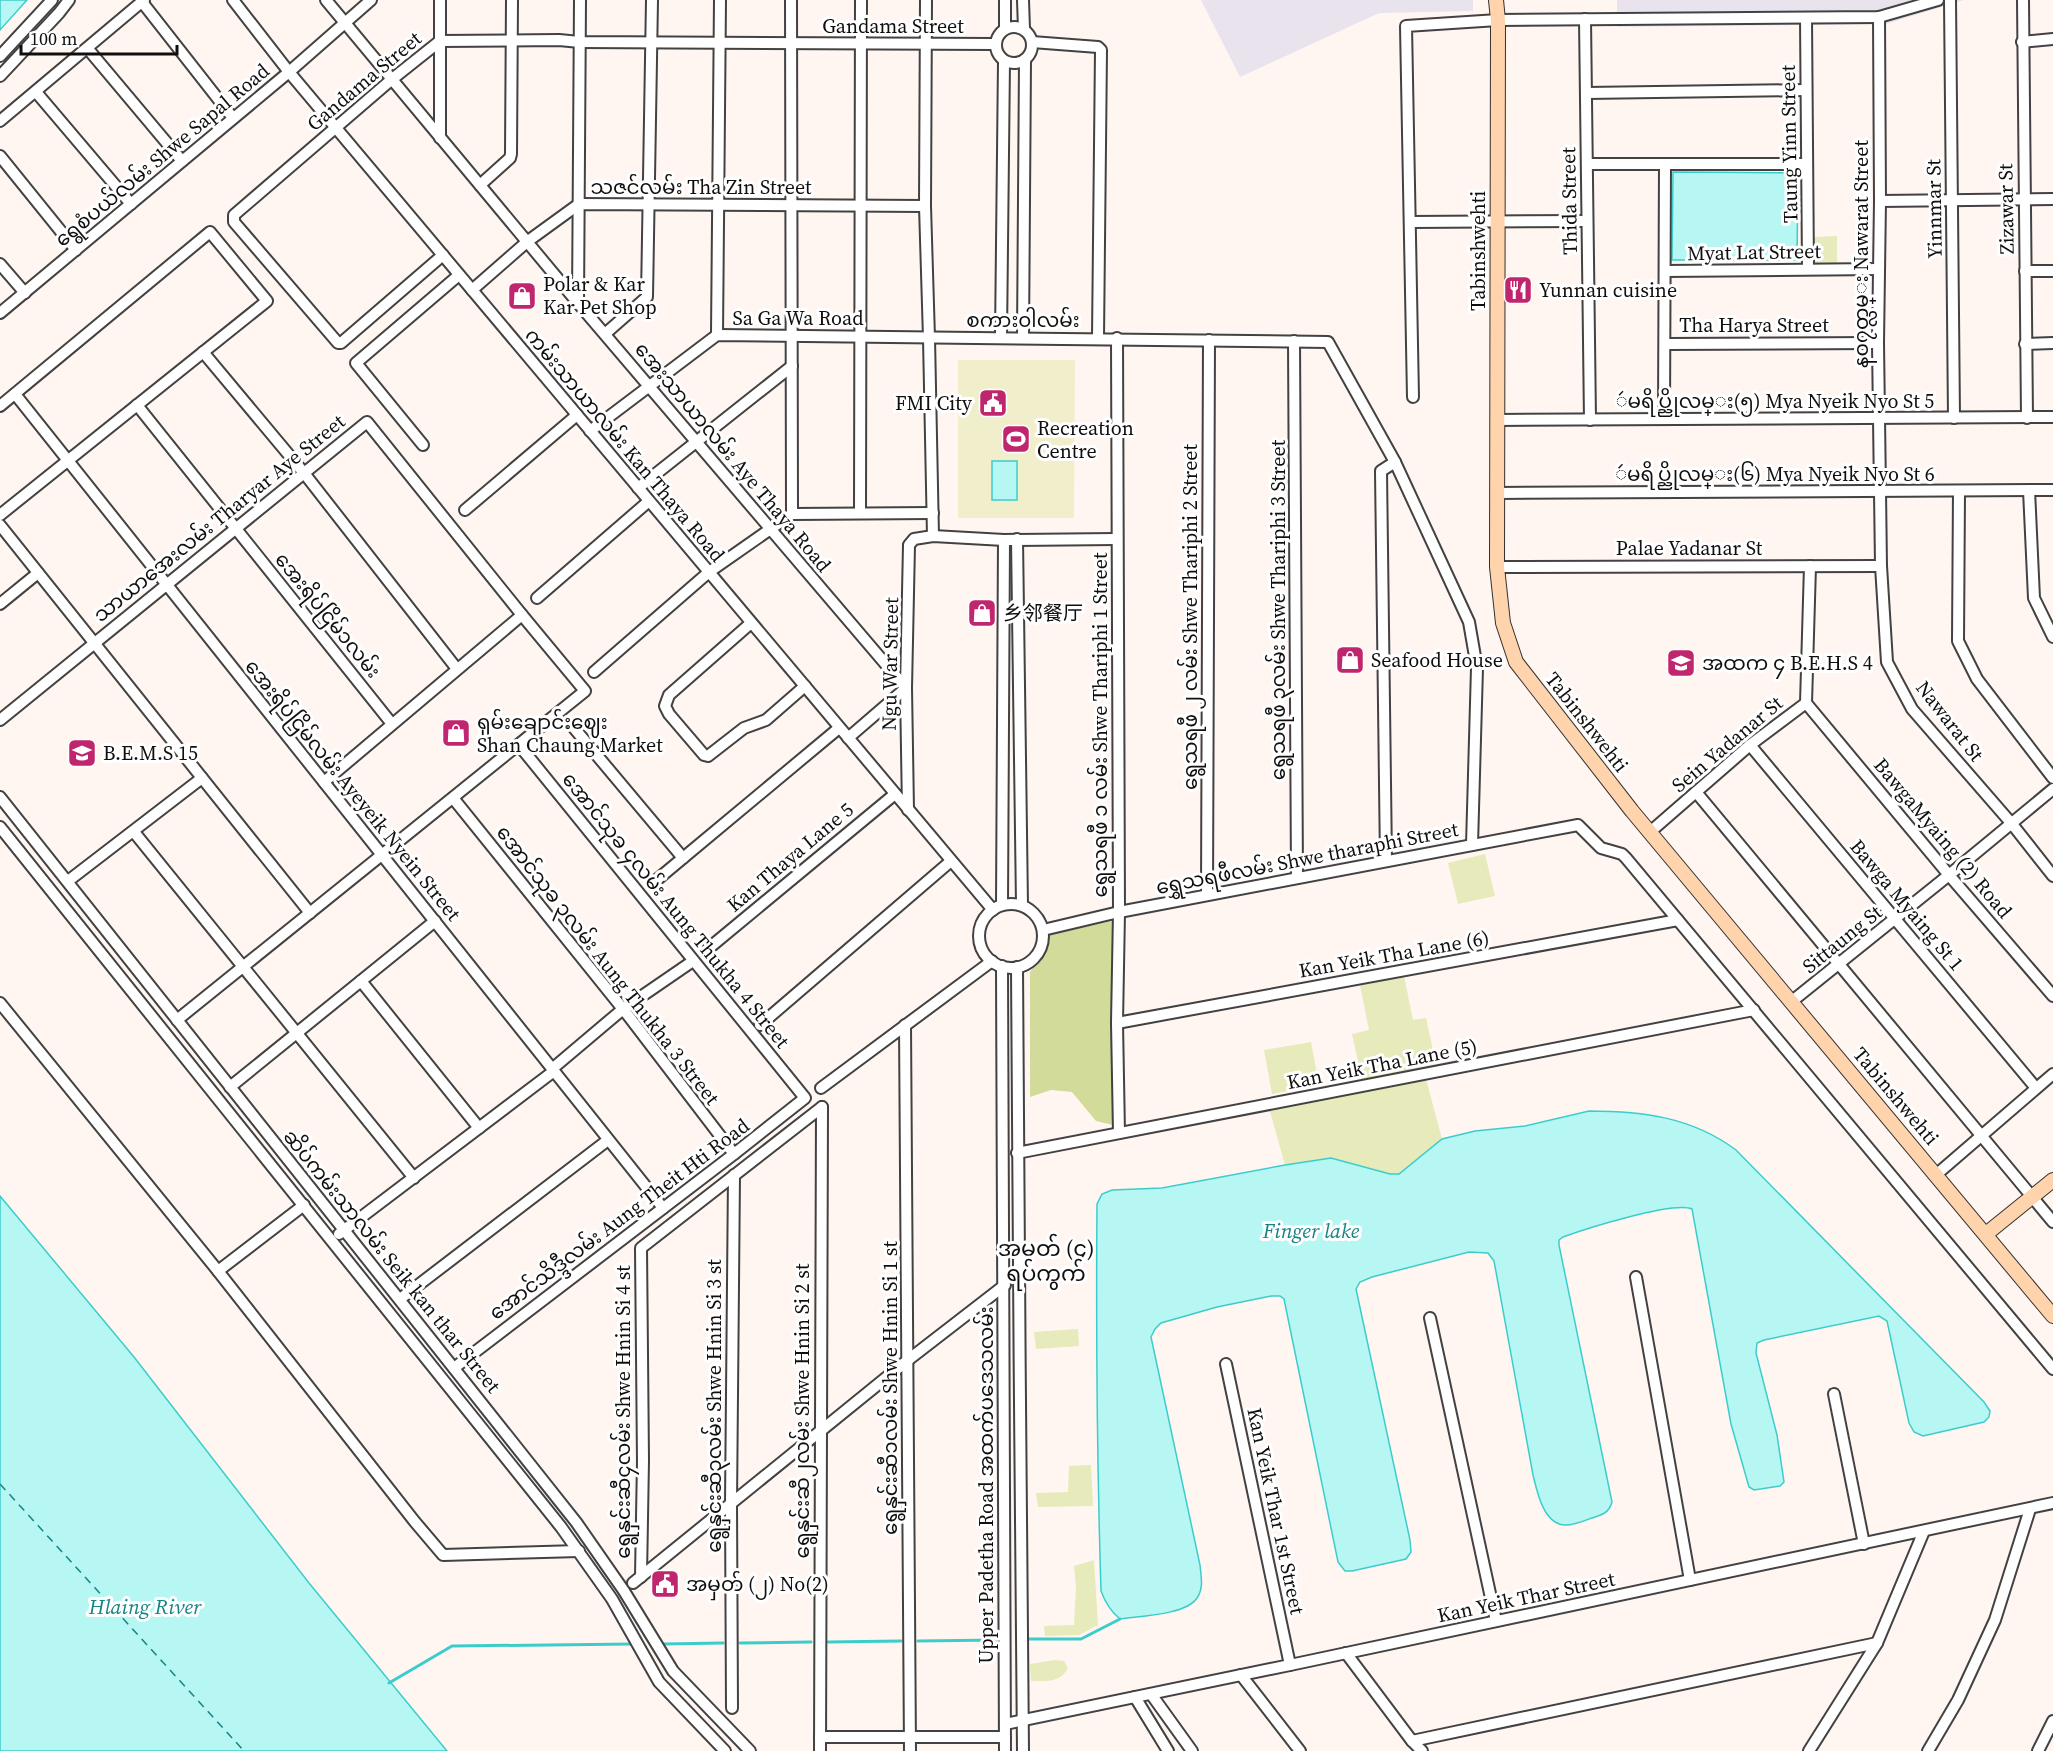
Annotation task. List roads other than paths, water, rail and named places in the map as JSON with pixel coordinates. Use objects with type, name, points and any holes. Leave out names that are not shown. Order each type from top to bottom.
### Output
[{"type":"main road","name":"Tabinshwehti","points":[[1496,0],[1498,20],[1497,567],[1503,623],[1516,662],[1650,832],[2053,1316]]},
{"type":"main road","points":[[1986,1234],[2053,1180]]},
{"type":"street","points":[[0,56],[52,0]]},
{"type":"street","points":[[0,76],[69,0]]},
{"type":"street","name":"ကမ်းသာယာလမ်း Kan Thaya Road","points":[[233,0],[289,72],[908,810],[951,861],[998,908]]},
{"type":"street","name":"အေးသာယာလမ်း Aye Thaya Road","points":[[326,0],[578,303],[606,333],[769,529],[906,688]]},
{"type":"street","name":"ရွေစံပယ်လမ်း Shwe Sapal Road","points":[[0,313],[289,72],[371,0]]},
{"type":"street","points":[[440,0],[440,138]]},
{"type":"street","points":[[480,185],[510,158],[511,154],[512,0]]},
{"type":"street","points":[[578,303],[580,0]]},
{"type":"street","points":[[606,333],[647,297],[652,0]]},
{"type":"street","points":[[717,335],[720,0]]},
{"type":"street","points":[[791,0],[792,514]]},
{"type":"street","points":[[860,513],[861,0]]},
{"type":"street","points":[[926,0],[925,206],[933,536],[1004,540],[1116,539]]},
{"type":"street","points":[[1005,0],[1005,29]]},
{"type":"street","points":[[1023,0],[1024,29],[1030,35],[1032,42],[1031,52],[1025,60],[1023,338]]},
{"type":"street","points":[[1413,397],[1406,26],[1498,20],[1879,17],[1938,0]]},
{"type":"street","name":"Yinnmar St","points":[[1950,0],[1954,418]]},
{"type":"street","name":"Zizawar St","points":[[2022,0],[2027,418]]},
{"type":"street","points":[[0,121],[143,1],[233,118]]},
{"type":"street","name":"နဝ၇တ္လမ္း Nawarat Street","points":[[1879,17],[1878,342],[1881,491]]},
{"type":"street","name":"Taung Yinn Street","points":[[1806,18],[1808,269]]},
{"type":"street","name":"Thida Street","points":[[1585,19],[1590,420]]},
{"type":"street","points":[[1001,337],[1004,61],[998,54],[995,44],[998,35],[1005,29],[1024,29]]},
{"type":"street","points":[[2022,42],[2053,39]]},
{"type":"street","name":"Gandama Street","points":[[443,255],[341,343],[338,343],[234,222],[233,218],[391,80],[440,41],[995,44]]},
{"type":"street","points":[[1032,42],[1098,47],[1101,50],[1098,338]]},
{"type":"street","points":[[88,49],[182,161]]},
{"type":"street","points":[[1004,61],[1025,60]]},
{"type":"street","points":[[1586,93],[1806,90]]},
{"type":"street","points":[[36,92],[131,204]]},
{"type":"street","points":[[0,156],[76,250]]},
{"type":"street","points":[[1587,164],[1807,164]]},
{"type":"street","points":[[1664,419],[1665,164]]},
{"type":"street","points":[[1880,201],[2053,199]]},
{"type":"street","name":"သဇင်လမ်း Tha Zin Street","points":[[472,290],[528,241],[579,204],[925,206]]},
{"type":"street","points":[[1411,222],[1587,221]]},
{"type":"street","points":[[0,406],[210,232],[267,301],[0,515]]},
{"type":"street","points":[[0,264],[25,293]]},
{"type":"street","name":"Myat Lat Street","points":[[1665,271],[1879,269]]},
{"type":"street","points":[[2025,271],[2053,271]]},
{"type":"street","points":[[423,445],[356,363],[459,275]]},
{"type":"street","name":"Sa Ga Wa Road","points":[[590,431],[717,335],[929,338]]},
{"type":"street","name":"စကား၀ါလမ်း","points":[[929,338],[1117,338],[1328,342],[1395,462]]},
{"type":"street","name":"ရွေသရဖီ ၁ လမ်း Shwe Thariphi 1 Street","points":[[1117,338],[1119,1133]]},
{"type":"street","name":"ရွေသရဖီ ၂ လမ်း Shwe Thariphi 2 Street","points":[[1207,895],[1209,340]]},
{"type":"street","name":"ရွေသရဖီ ၃လမ်း Shwe Thariphi 3 Street","points":[[1294,341],[1297,878]]},
{"type":"street","name":"Tha Harya Street","points":[[1666,344],[1878,342]]},
{"type":"street","points":[[2025,344],[2053,343]]},
{"type":"street","points":[[203,352],[304,473],[457,669]]},
{"type":"street","points":[[638,488],[792,366]]},
{"type":"street","name":"အေးရိပ်ငြိမ်လမ်း Ayeyeik Nyein Street","points":[[15,394],[663,1208]]},
{"type":"street","name":"အေးရိပ်ငြိမ်၁လမ်း","points":[[137,405],[392,724]]},
{"type":"street","points":[[465,510],[577,415]]},
{"type":"street","name":"ဴမရိပ္ညိုလမ္း(၅) Mya Nyeik Nyo St 5","points":[[1497,420],[2053,417]]},
{"type":"street","name":"သာယာအေးလမ်း Tharyar Aye Street","points":[[0,720],[367,422],[522,615]]},
{"type":"street","points":[[1386,861],[1381,471],[1395,462],[1469,622],[1477,668],[1472,845]]},
{"type":"street","points":[[2029,490],[2034,598],[2053,637]]},
{"type":"street","name":"ဴမရိပ္ညိုလမ္း(၆) Mya Nyeik Nyo St 6","points":[[1497,493],[2053,490]]},
{"type":"street","name":"Nawarat St","points":[[1881,491],[1881,566],[1887,662],[1912,709],[2012,824],[2053,876]]},
{"type":"street","points":[[1959,491],[1958,641],[1977,679],[2053,778]]},
{"type":"street","points":[[537,597],[649,501]]},
{"type":"street","points":[[594,672],[709,572],[792,514],[933,513]]},
{"type":"street","points":[[0,525],[310,913]]},
{"type":"street","name":"Ngu War Street","points":[[908,810],[906,688],[909,545],[914,539],[933,536]]},
{"type":"street","points":[[1017,539],[1022,905]]},
{"type":"street","points":[[998,908],[1004,540]]},
{"type":"street","name":"Sein Yadanar St","points":[[1650,832],[1750,745],[1806,703],[1810,566]]},
{"type":"street","name":"Palae Yadanar St","points":[[1497,567],[1881,566]]},
{"type":"street","points":[[0,604],[38,573]]},
{"type":"street","points":[[177,1020],[585,691],[522,615],[324,782]]},
{"type":"street","points":[[751,623],[669,695],[665,706],[675,722],[704,755],[708,756],[744,728],[766,720],[805,687]]},
{"type":"street","points":[[848,738],[906,688]]},
{"type":"street","name":"BawgaMyaing (2) Road","points":[[1806,703],[2053,996]]},
{"type":"street","points":[[574,728],[683,858]]},
{"type":"street","points":[[653,884],[839,728]]},
{"type":"street","name":"Bawga Myaing St 1","points":[[1750,745],[2036,1088]]},
{"type":"street","name":"အောင်သုခ ၄လမ်း Aung Thukha 4 Street","points":[[519,746],[805,1098]]},
{"type":"street","points":[[68,881],[202,778]]},
{"type":"street","name":"Sittaung St","points":[[1791,1002],[2053,789]]},
{"type":"street","points":[[1696,792],[2053,1222]]},
{"type":"street","name":"Kan Thaya Lane 5","points":[[709,948],[895,794]]},
{"type":"street","name":"ဆိပ်ကမ်းသာလမ်း Seik kan thar Street","points":[[0,797],[576,1522],[624,1591],[673,1671],[750,1751]]},
{"type":"street","name":"အောင်သုခ ၃လမ်း Aung Thukha 3 Street","points":[[453,798],[623,1009],[734,1154]]},
{"type":"street","name":"ရွှေသရဖီလမ်း Shwe tharaphi Street","points":[[1043,930],[1119,912],[1578,825],[1601,848],[1622,854],[1678,920]]},
{"type":"street","name":"ဆိပ်ကမ်းသာလမ်း Seik kan thar Street","points":[[0,827],[579,1551],[612,1599],[659,1682],[725,1751]]},
{"type":"street","points":[[134,832],[414,1178]]},
{"type":"street","points":[[760,1025],[951,861]]},
{"type":"street","points":[[1022,905],[1039,919],[1043,930],[1042,946],[1028,963],[1017,967],[997,964],[984,953],[980,943],[983,921],[998,908],[1022,905]]},
{"type":"street","points":[[1678,920],[2053,1369]]},
{"type":"street","name":"Kan Yeik Tha Lane (6)","points":[[1117,1023],[1678,920]]},
{"type":"street","points":[[230,1087],[435,921]]},
{"type":"street","points":[[332,1240],[553,1070],[623,1009],[693,961]]},
{"type":"street","points":[[821,1088],[905,1025],[997,964]]},
{"type":"street","name":"Upper Padetha Road အထက်ပဒေသလမ်း","points":[[997,964],[1003,1286],[1005,1751]]},
{"type":"street","points":[[1017,967],[1023,1751]]},
{"type":"street","points":[[361,981],[479,1128]]},
{"type":"street","points":[[0,1003],[443,1555],[579,1551]]},
{"type":"street","name":"Kan Yeik Tha Lane (5)","points":[[1017,1153],[1754,1010]]},
{"type":"street","name":"ရွေနှင်းဆီ၁လမ်း Shwe Hnin Si 1 st","points":[[905,1025],[910,1751]]},
{"type":"street","points":[[1937,1174],[2053,1074]]},
{"type":"street","name":"အောင်သိဒ္ဒီလမ်း Aung Theit Hti Road","points":[[454,1368],[805,1098]]},
{"type":"street","name":"ရွေနှင်းဆီ၂လမ်း Shwe Hnin Si 2 st","points":[[734,1175],[822,1107],[820,1751]]},
{"type":"street","points":[[400,1299],[608,1140]]},
{"type":"street","name":"ရွေနှင်းဆီ၄လမ်း Shwe Hnin Si 4 st","points":[[731,1504],[637,1580],[644,1460],[641,1248],[734,1175]]},
{"type":"street","name":"ရွေနှင်းဆီ၃လမ်း Shwe Hnin Si 3 st","points":[[732,1708],[734,1175]]},
{"type":"street","points":[[218,1272],[304,1205]]},
{"type":"street","points":[[731,1504],[908,1360],[1020,1274]]},
{"type":"street","points":[[1636,1277],[1690,1580]]},
{"type":"street","points":[[1430,1318],[1496,1622]]},
{"type":"street","name":"Kan Yeik Thar 1st Street","points":[[1226,1364],[1290,1665]]},
{"type":"street","points":[[1834,1394],[1864,1544]]},
{"type":"street","name":"Kan Yeik Thar Street","points":[[1005,1724],[2053,1503]]},
{"type":"street","points":[[1928,1751],[1958,1700],[1995,1620],[2030,1509]]},
{"type":"street","points":[[1809,1751],[1877,1643],[1924,1531]]},
{"type":"street","points":[[1412,1741],[1877,1643]]},
{"type":"street","points":[[1346,1653],[1422,1751]]},
{"type":"street","points":[[1241,1676],[1300,1751]]},
{"type":"street","points":[[1151,1694],[1192,1751]]},
{"type":"street","points":[[1135,1697],[1168,1751]]},
{"type":"street","points":[[2038,1751],[2052,1729]]},
{"type":"street","points":[[820,1737],[1005,1737]]},
{"type":"water","points":[[0,0],[27,0],[0,30]]},
{"type":"water","points":[[1673,172],[1798,173],[1797,260],[1672,260]]},
{"type":"water","points":[[992,461],[1017,461],[1017,500],[992,500]]},
{"type":"water","name":"Finger lake","points":[[1589,1111],[1628,1112],[1666,1118],[1702,1130],[1736,1150],[1984,1402],[1990,1411],[1989,1417],[1984,1422],[1923,1436],[1914,1432],[1909,1423],[1887,1321],[1879,1316],[1764,1340],[1757,1343],[1756,1353],[1777,1435],[1784,1482],[1780,1486],[1754,1490],[1749,1487],[1731,1424],[1692,1209],[1649,1212],[1574,1233],[1559,1240],[1612,1502],[1607,1511],[1599,1516],[1571,1525],[1557,1523],[1546,1513],[1542,1505],[1533,1475],[1494,1261],[1488,1253],[1469,1252],[1372,1277],[1360,1282],[1356,1289],[1411,1552],[1406,1559],[1345,1571],[1338,1562],[1284,1299],[1280,1296],[1271,1296],[1217,1307],[1161,1323],[1151,1337],[1200,1565],[1201,1590],[1191,1604],[1183,1608],[1150,1616],[1120,1619],[1116,1616],[1101,1591],[1097,1204],[1102,1194],[1112,1190],[1162,1188],[1331,1158],[1390,1174],[1399,1174],[1442,1139],[1475,1131],[1525,1126]]},
{"type":"water","name":"Hlaing River","points":[[0,1196],[134,1357],[309,1583],[447,1751],[0,1751]]},
{"type":"waterway","points":[[1028,1639],[1081,1639],[1120,1619]]},
{"type":"waterway","points":[[918,1641],[999,1640]]},
{"type":"waterway","points":[[828,1642],[901,1641]]},
{"type":"waterway","points":[[740,1643],[811,1642]]},
{"type":"waterway","points":[[663,1644],[723,1643]]},
{"type":"waterway","points":[[389,1683],[452,1646],[632,1644]]},
{"type":"place","name":"Yunnan cuisine","points":[[1518,290]]},
{"type":"place","name":"Polar & Kar Kar Pet Shop","points":[[522,296]]},
{"type":"place","name":"FMI City","points":[[993,403]]},
{"type":"place","name":"Recreation Centre","points":[[1016,439]]},
{"type":"place","name":"乡邻餐厅","points":[[982,613]]},
{"type":"place","name":"Seafood House","points":[[1350,660]]},
{"type":"place","name":"အထက ၄ B.E.H.S 4","points":[[1681,663]]},
{"type":"place","name":"ရှမ်းချောင်းဈေး Shan Chaung Market","points":[[456,733]]},
{"type":"place","name":"B.E.M.S 15","points":[[82,753]]},
{"type":"place","name":"အမှတ် (၂) No(2)","points":[[665,1584]]},
{"type":"district","name":"အမှတ် (၄) ရပ်ကွက်","points":[[1046,1260]]}]
